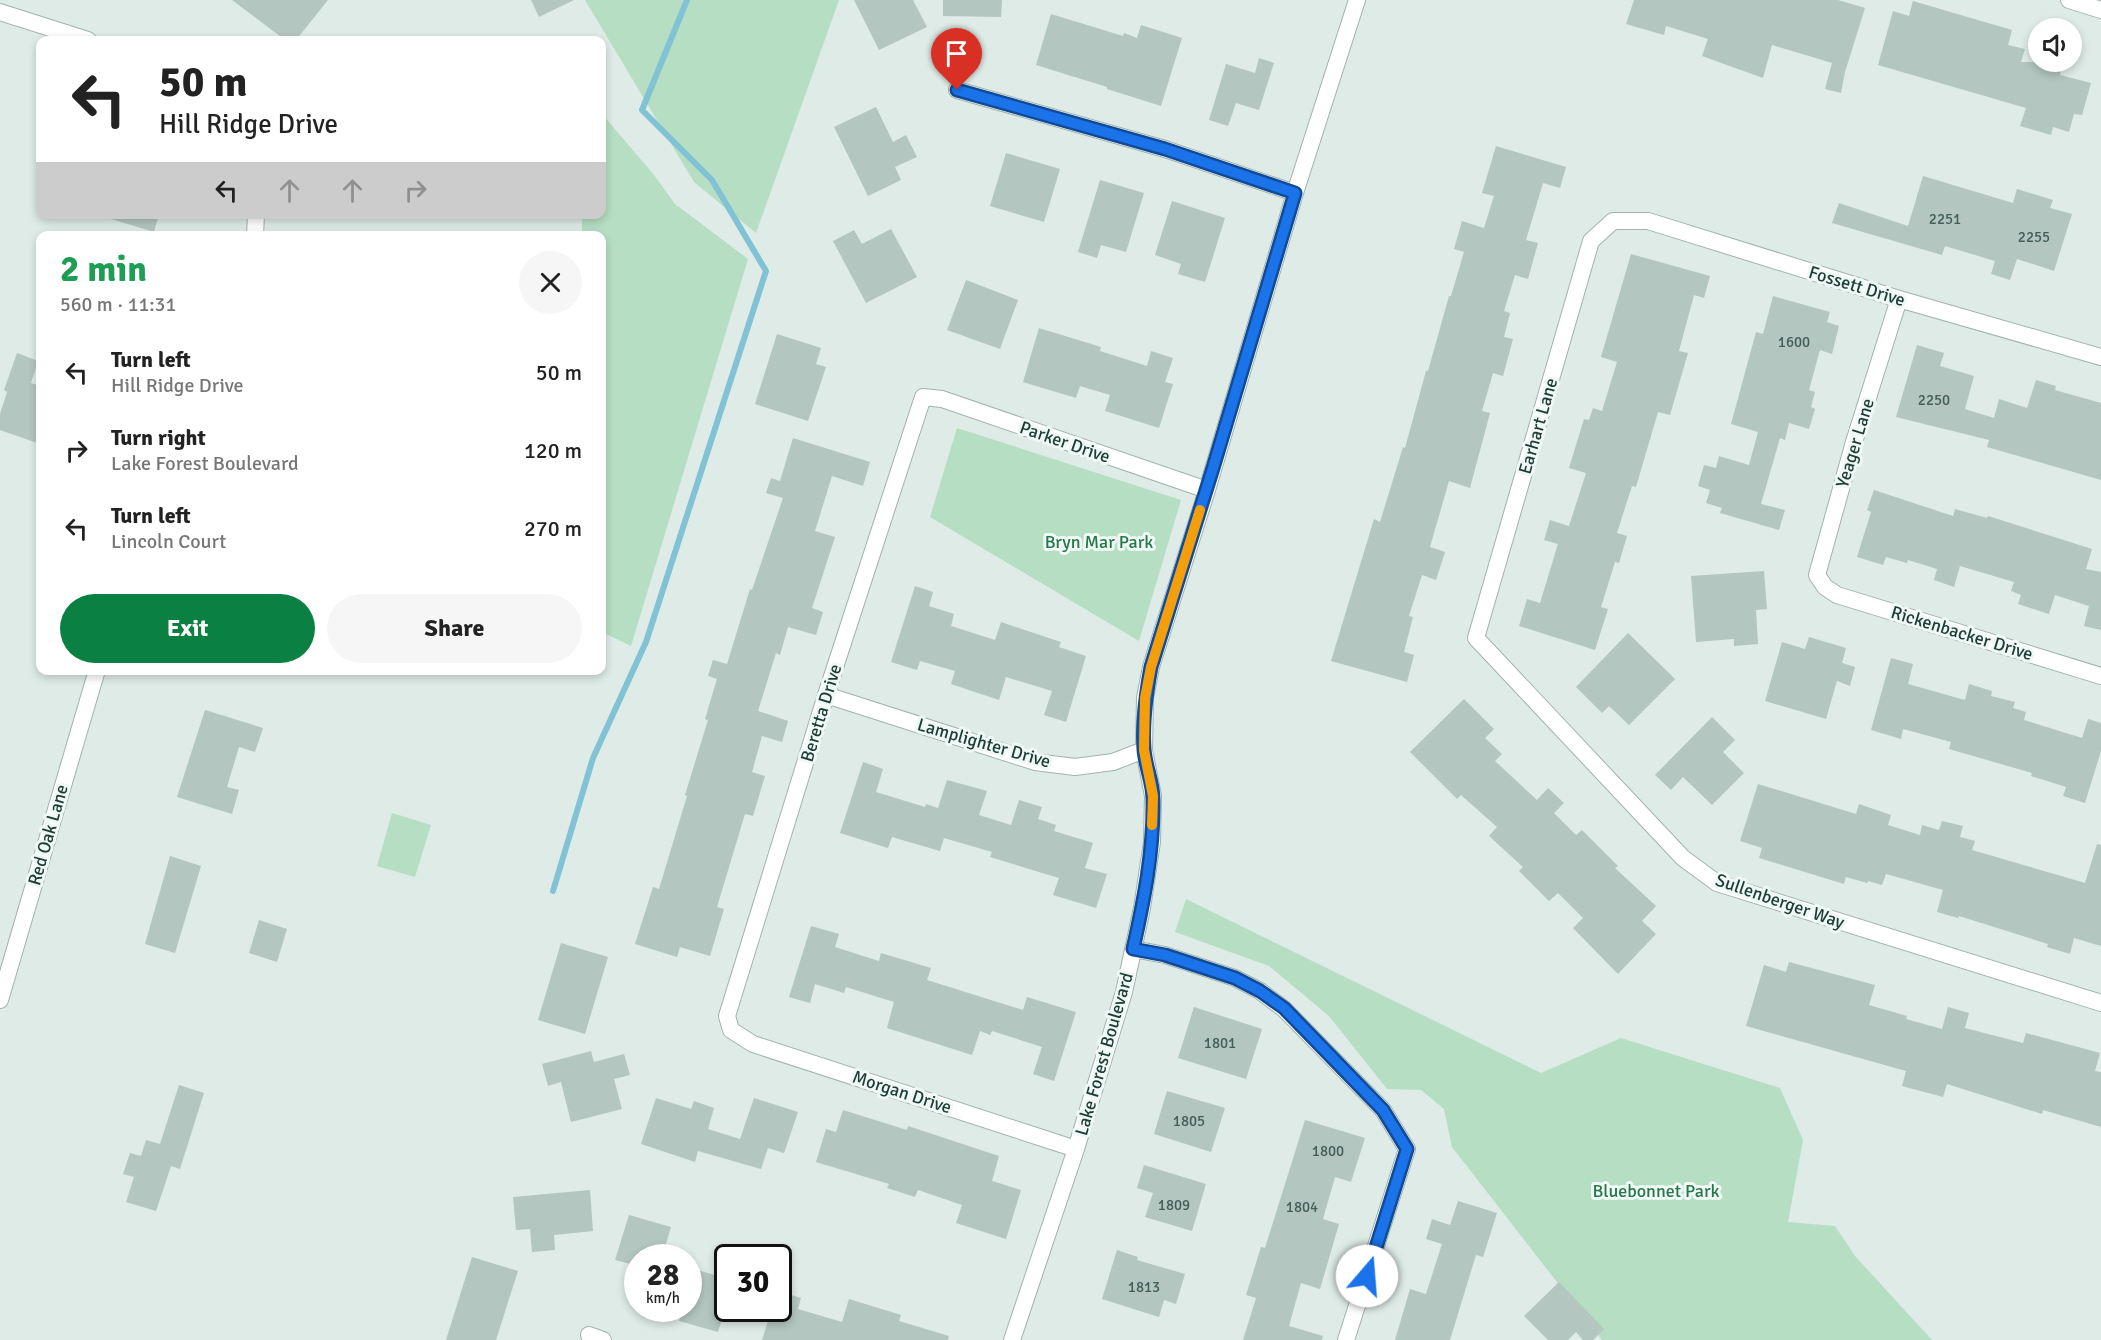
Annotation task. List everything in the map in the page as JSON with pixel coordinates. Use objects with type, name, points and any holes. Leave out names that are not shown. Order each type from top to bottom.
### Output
[{"type":"street","name":"Lake Forest Boulevard","points":[[1012,1340],[1076,1149],[1124,992],[1143,908],[1152,842],[1153,796],[1144,750],[1145,698],[1151,667],[1295,193],[1357,0]]},
{"type":"street","points":[[2069,0],[2101,10]]},
{"type":"street","points":[[0,12],[75,36]]},
{"type":"street","points":[[957,90],[1165,149],[1295,193]]},
{"type":"street","name":"Fossett Drive","points":[[1612,221],[1648,221],[1899,299],[2101,357]]},
{"type":"street","name":"Earhart Lane","points":[[1476,638],[1592,241],[1612,221]]},
{"type":"street","name":"Yeager Lane","points":[[1825,587],[1817,575],[1854,442],[1899,299]]},
{"type":"street","name":"Parker Drive","points":[[923,397],[942,399],[1206,490]]},
{"type":"street","name":"Beretta Drive","points":[[731,1030],[727,1016],[729,1005],[826,695],[923,397]]},
{"type":"street","name":"Rickenbacker Drive","points":[[1825,587],[1837,595],[2101,676]]},
{"type":"street","name":"Sullenberger Way","points":[[1476,638],[1683,858],[1717,883],[2101,1003]]},
{"type":"street","name":"Red Oak Lane","points":[[0,1000],[95,675]]},
{"type":"street","name":"Lamplighter Drive","points":[[826,695],[1035,762],[1085,765],[1113,762],[1144,750]]},
{"type":"street","points":[[1133,949],[1165,955],[1235,978],[1284,1008],[1383,1110],[1407,1149],[1346,1340]]},
{"type":"street","name":"Morgan Drive","points":[[731,1030],[753,1044],[1076,1149]]},
{"type":"green space","points":[[585,0],[839,0],[756,233],[694,182]]},
{"type":"green space","points":[[606,119],[654,175],[675,204],[748,259],[631,646],[606,634],[606,231],[582,231],[582,219],[606,219]]},
{"type":"green space","name":"Bryn Mar Park","points":[[957,428],[1181,500],[1139,641],[930,517]]},
{"type":"green space","points":[[392,813],[431,825],[415,877],[377,866]]},
{"type":"green space","name":"Bluebonnet Park","points":[[1186,899],[1541,1073],[1621,1038],[1780,1088],[1803,1140],[1788,1222],[1835,1226],[1855,1256],[1932,1340],[1602,1340],[1452,1147],[1444,1109],[1421,1090],[1387,1089],[1329,1016],[1269,966],[1175,932]]},
{"type":"building","points":[[232,0],[328,0],[299,36],[280,36]]},
{"type":"building","points":[[531,0],[574,0],[539,17]]},
{"type":"building","points":[[854,0],[913,0],[927,27],[879,50]]},
{"type":"building","points":[[943,0],[1002,0],[1001,17],[943,16]]},
{"type":"building","points":[[1634,0],[1838,0],[1865,8],[1845,72],[1841,93],[1825,89],[1832,63],[1772,45],[1763,78],[1702,56],[1708,39],[1666,26],[1664,35],[1626,24]]},
{"type":"building","points":[[1913,1],[2012,30],[2008,45],[2025,49],[2021,62],[2028,62],[2028,72],[2061,72],[2060,75],[2091,83],[2082,115],[2074,114],[2069,132],[2053,127],[2051,135],[2020,126],[2026,108],[1878,65],[1893,11],[1909,16]]},
{"type":"building","points":[[1051,14],[1123,36],[1124,33],[1137,38],[1141,25],[1182,38],[1161,106],[1036,65]]},
{"type":"building","points":[[1259,58],[1274,63],[1259,110],[1236,103],[1228,126],[1209,120],[1226,64],[1255,73]]},
{"type":"building","points":[[876,107],[893,142],[906,135],[917,157],[895,167],[901,180],[868,196],[834,127]]},
{"type":"building","points":[[1496,146],[1566,167],[1560,188],[1543,183],[1526,240],[1538,243],[1528,279],[1515,275],[1504,311],[1510,313],[1504,337],[1513,339],[1503,376],[1493,373],[1482,411],[1490,413],[1470,488],[1449,481],[1430,547],[1445,552],[1436,580],[1422,575],[1409,616],[1413,617],[1404,652],[1414,655],[1407,682],[1331,661],[1374,519],[1380,522],[1403,447],[1405,448],[1426,371],[1428,371],[1449,296],[1451,296],[1464,252],[1454,249],[1462,221],[1484,228],[1494,196],[1482,193]]},
{"type":"building","points":[[1006,153],[1060,169],[1044,222],[990,206]]},
{"type":"building","points":[[1923,176],[2013,203],[2017,189],[2053,200],[2050,208],[2072,214],[2054,271],[2017,259],[2010,280],[1991,274],[1995,261],[1945,246],[1942,255],[1832,223],[1839,203],[1908,226]]},
{"type":"building","points":[[1100,180],[1144,193],[1126,252],[1101,245],[1097,258],[1078,252]]},
{"type":"building","points":[[1172,201],[1225,218],[1205,282],[1178,274],[1181,264],[1155,255]]},
{"type":"building","points":[[111,219],[158,219],[154,231]]},
{"type":"building","points":[[891,229],[917,277],[866,303],[833,241],[854,230],[862,244]]},
{"type":"building","points":[[1631,254],[1710,276],[1704,298],[1694,295],[1679,351],[1688,353],[1670,415],[1658,412],[1636,487],[1632,486],[1617,533],[1627,536],[1619,563],[1615,562],[1601,607],[1608,609],[1595,650],[1519,626],[1527,599],[1540,603],[1558,544],[1544,540],[1550,520],[1569,526],[1586,473],[1569,468],[1584,419],[1589,420],[1593,408],[1602,411],[1617,362],[1601,357]]},
{"type":"building","points":[[966,280],[1018,300],[1000,349],[947,330]]},
{"type":"building","points":[[1773,296],[1830,312],[1827,322],[1839,326],[1832,354],[1820,350],[1809,390],[1815,392],[1811,407],[1815,409],[1809,429],[1789,423],[1785,440],[1780,438],[1761,504],[1785,510],[1779,530],[1720,513],[1722,508],[1706,503],[1710,490],[1698,486],[1704,465],[1716,468],[1719,456],[1749,465],[1758,432],[1731,424],[1756,332],[1763,334]]},
{"type":"building","points":[[1039,328],[1101,347],[1100,351],[1147,366],[1151,351],[1173,358],[1165,382],[1173,384],[1159,428],[1105,411],[1110,395],[1080,386],[1076,398],[1023,382]]},
{"type":"building","points":[[777,334],[821,348],[816,364],[826,367],[808,421],[755,404]]},
{"type":"building","points":[[1917,345],[1944,353],[1940,366],[1974,376],[1965,409],[1994,418],[1999,399],[2027,408],[2036,380],[2056,386],[2055,390],[2101,403],[2101,480],[1987,447],[1989,440],[1896,417]]},
{"type":"building","points":[[17,353],[36,360],[31,383],[36,385],[36,443],[0,430],[0,414],[7,392],[4,390]]},
{"type":"building","points":[[793,438],[870,462],[863,486],[832,476],[815,531],[835,537],[812,608],[823,612],[816,635],[788,627],[780,655],[776,653],[758,711],[788,721],[782,742],[762,736],[752,772],[765,776],[753,816],[745,814],[717,907],[724,909],[710,956],[680,947],[677,957],[635,944],[653,887],[659,889],[708,720],[705,719],[717,679],[708,676],[713,660],[727,664],[750,589],[752,590],[783,498],[766,493],[771,478],[780,481]]},
{"type":"building","points":[[1874,490],[1953,516],[1955,509],[1987,518],[1988,516],[2092,549],[2086,569],[2101,572],[2101,630],[2084,626],[2089,606],[2055,595],[2049,614],[2018,604],[2021,595],[2011,591],[2014,582],[1960,566],[1954,587],[1934,580],[1937,569],[1908,560],[1907,563],[1886,557],[1883,565],[1857,557],[1871,512],[1867,510]]},
{"type":"building","points":[[1764,571],[1767,609],[1756,610],[1758,644],[1734,646],[1734,639],[1696,642],[1691,576]]},
{"type":"building","points":[[915,586],[933,592],[929,606],[954,614],[951,626],[995,640],[1001,622],[1061,642],[1059,647],[1086,656],[1066,722],[1044,715],[1052,691],[1006,677],[999,700],[951,684],[955,671],[920,661],[917,670],[891,662]]},
{"type":"building","points":[[1628,633],[1675,679],[1629,725],[1609,706],[1602,713],[1576,687]]},
{"type":"building","points":[[1809,637],[1846,648],[1842,663],[1855,667],[1850,686],[1837,681],[1826,719],[1765,701],[1782,642],[1805,649]]},
{"type":"building","points":[[1891,658],[1913,664],[1908,684],[1965,700],[1969,684],[1992,691],[1991,696],[2015,702],[2013,708],[2026,712],[2024,720],[2082,738],[2088,719],[2101,723],[2101,751],[2085,803],[2063,796],[2066,787],[2031,776],[2032,773],[1949,749],[1951,742],[1903,729],[1901,739],[1871,730]]},
{"type":"building","points":[[1464,699],[1494,729],[1485,738],[1502,754],[1495,761],[1537,800],[1548,788],[1564,803],[1554,813],[1576,835],[1582,830],[1618,866],[1615,868],[1656,906],[1642,921],[1656,934],[1618,974],[1573,928],[1583,918],[1558,893],[1549,901],[1519,871],[1523,867],[1489,836],[1497,827],[1461,795],[1457,799],[1410,752]]},
{"type":"building","points":[[205,710],[263,728],[255,752],[239,747],[227,787],[239,790],[232,814],[177,797]]},
{"type":"building","points":[[1712,717],[1735,740],[1723,752],[1744,773],[1712,805],[1683,777],[1671,790],[1655,775]]},
{"type":"building","points":[[863,762],[883,769],[876,792],[925,807],[926,804],[938,808],[947,780],[987,791],[979,815],[1011,825],[1019,800],[1042,807],[1038,819],[1056,825],[1054,831],[1093,843],[1085,868],[1107,874],[1096,908],[1053,895],[1059,878],[990,857],[992,852],[944,838],[940,851],[892,837],[888,848],[840,833]]},
{"type":"building","points":[[1758,784],[1856,814],[1859,804],[1891,815],[1888,825],[1920,835],[1922,825],[1939,830],[1942,821],[1963,826],[1960,837],[1975,841],[1972,850],[2085,883],[2097,844],[2101,845],[2101,946],[2074,938],[2070,954],[2047,947],[2048,944],[1959,916],[1958,918],[1937,912],[1943,890],[1886,874],[1882,885],[1846,877],[1844,884],[1759,858],[1762,848],[1740,841]]},
{"type":"building","points":[[170,856],[201,866],[175,953],[145,944]]},
{"type":"building","points":[[259,920],[287,929],[277,962],[249,953]]},
{"type":"building","points":[[811,926],[839,934],[835,947],[879,961],[881,953],[931,968],[927,980],[1023,1010],[1027,997],[1076,1012],[1054,1081],[1033,1074],[1042,1047],[992,1031],[990,1035],[980,1031],[972,1055],[887,1028],[894,1002],[846,987],[844,993],[815,984],[810,1003],[789,997]]},
{"type":"building","points":[[561,943],[608,957],[585,1034],[538,1020]]},
{"type":"building","points":[[1789,962],[1875,985],[1869,1005],[1907,1016],[1906,1019],[1942,1029],[1948,1007],[1969,1013],[1965,1028],[2023,1043],[2026,1033],[2100,1053],[2095,1071],[2101,1072],[2101,1127],[2043,1110],[2042,1114],[1947,1084],[1943,1097],[1902,1086],[1906,1071],[1746,1026],[1764,965],[1786,972]]},
{"type":"building","points":[[1194,1007],[1262,1029],[1246,1079],[1178,1058]]},
{"type":"building","points":[[591,1051],[594,1062],[624,1054],[630,1075],[614,1079],[622,1109],[571,1122],[561,1082],[548,1086],[542,1064]]},
{"type":"building","points":[[179,1085],[204,1093],[180,1169],[171,1166],[156,1211],[126,1202],[134,1177],[123,1174],[130,1153],[141,1156],[146,1140],[160,1144]]},
{"type":"building","points":[[1167,1091],[1225,1108],[1211,1152],[1154,1134]]},
{"type":"building","points":[[656,1098],[691,1109],[694,1101],[714,1108],[708,1129],[740,1139],[754,1098],[798,1112],[784,1153],[768,1148],[761,1169],[698,1151],[695,1162],[641,1144]]},
{"type":"building","points":[[843,1110],[907,1130],[908,1126],[999,1156],[992,1181],[1021,1190],[1006,1239],[956,1223],[962,1205],[918,1190],[915,1197],[887,1188],[889,1184],[816,1162],[826,1129],[836,1132]]},
{"type":"building","points":[[1305,1120],[1365,1138],[1351,1182],[1335,1177],[1323,1219],[1339,1224],[1320,1289],[1301,1283],[1289,1326],[1323,1336],[1322,1340],[1243,1340],[1256,1298],[1246,1295],[1261,1247],[1265,1248]]},
{"type":"building","points":[[1144,1165],[1206,1184],[1192,1231],[1145,1217],[1153,1193],[1137,1188]]},
{"type":"building","points":[[590,1190],[593,1231],[554,1235],[555,1250],[532,1252],[530,1229],[516,1230],[513,1197]]},
{"type":"building","points":[[1458,1201],[1497,1213],[1483,1257],[1476,1255],[1450,1340],[1395,1340],[1410,1289],[1426,1294],[1442,1244],[1426,1239],[1432,1219],[1450,1225]]},
{"type":"building","points":[[629,1215],[671,1227],[666,1244],[624,1244],[624,1262],[615,1260]]},
{"type":"building","points":[[1117,1250],[1138,1257],[1137,1260],[1185,1274],[1176,1304],[1164,1300],[1159,1317],[1102,1299]]},
{"type":"building","points":[[472,1257],[518,1271],[496,1340],[446,1340]]},
{"type":"building","points":[[702,1271],[714,1275],[714,1322],[721,1322],[718,1332],[683,1322],[702,1322]]},
{"type":"building","points":[[1559,1282],[1604,1329],[1593,1340],[1583,1340],[1576,1332],[1568,1340],[1548,1340],[1524,1316]]},
{"type":"building","points":[[792,1295],[801,1298],[798,1309],[842,1322],[849,1299],[901,1315],[899,1321],[949,1336],[948,1340],[762,1340],[768,1322],[792,1322]]},
{"type":"waterway","points":[[553,891],[593,758],[646,642],[766,271],[712,180],[642,110],[687,0]]},
{"type":"slow traffic","points":[[1152,825],[1153,796],[1144,750],[1145,698],[1151,667],[1200,510]]},
{"type":"route","points":[[957,90],[1165,149],[1295,193],[1151,667],[1145,698],[1144,750],[1153,796],[1152,842],[1143,908],[1133,949],[1165,955],[1235,978],[1260,991],[1284,1008],[1383,1110],[1407,1149],[1367,1276]]}]
